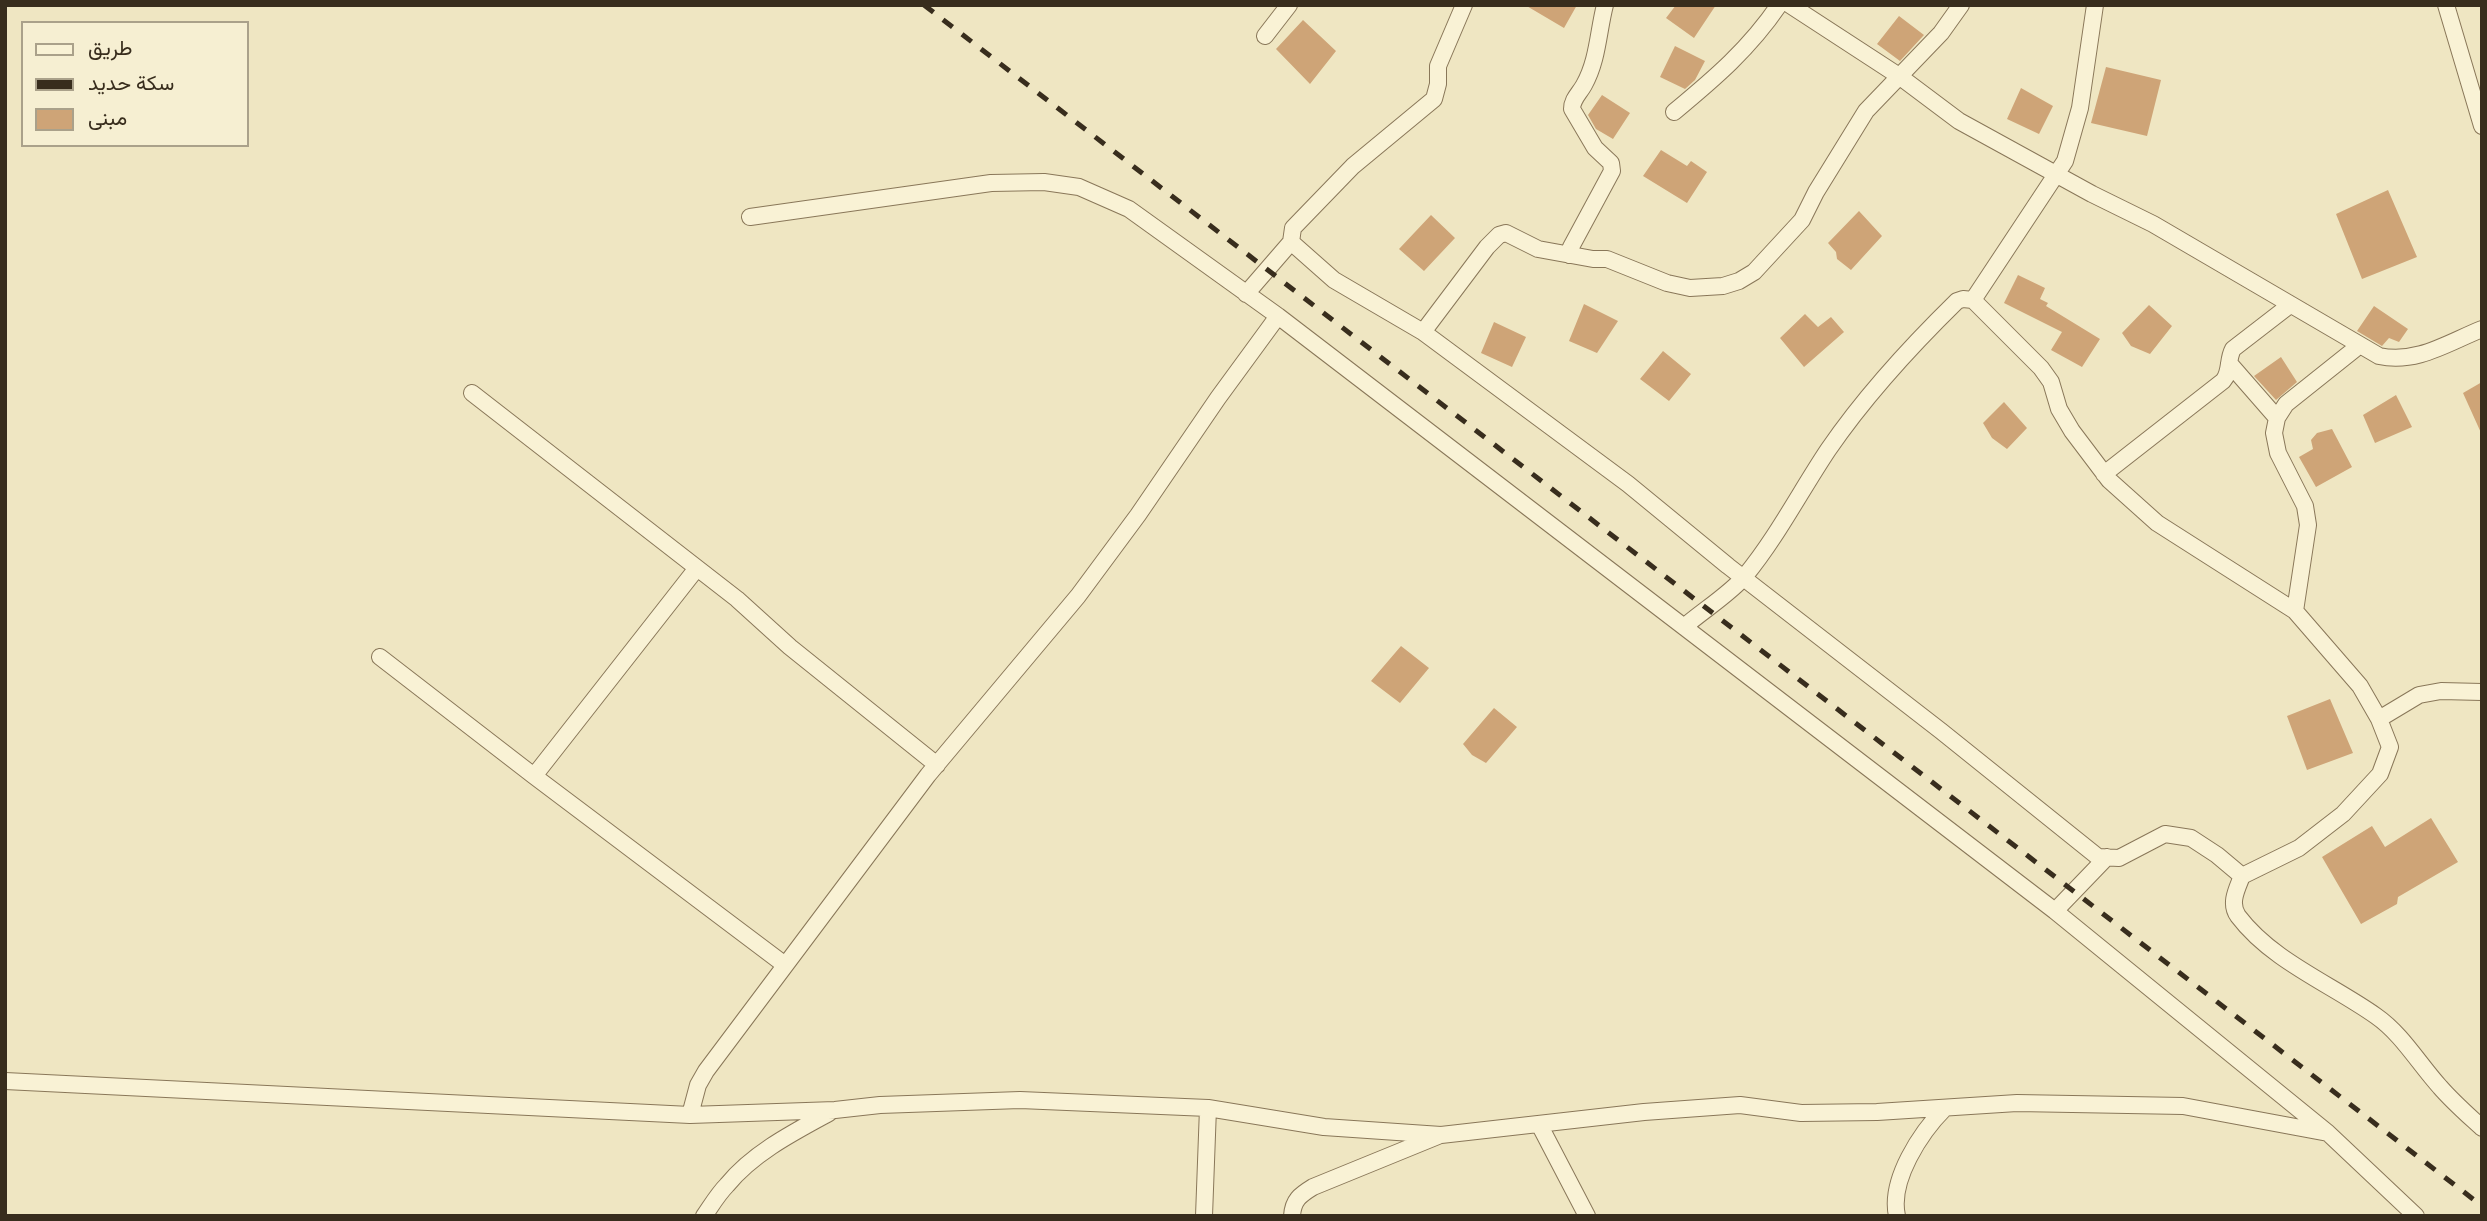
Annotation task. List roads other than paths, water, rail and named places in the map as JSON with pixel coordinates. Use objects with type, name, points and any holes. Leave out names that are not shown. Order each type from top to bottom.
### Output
[{"type":"street","points":[[1265,36],[1289,5]]},
{"type":"street","points":[[1246,294],[1291,242],[1293,228],[1353,166],[1434,99],[1438,85],[1438,66],[1464,5]]},
{"type":"street","points":[[1569,255],[1612,171],[1611,163],[1595,148],[1572,109],[1574,98],[1585,84],[1598,50],[1605,5]]},
{"type":"street","points":[[1674,111],[1747,48],[1779,5]]},
{"type":"street","points":[[1790,5],[1899,76],[1959,121],[2152,225],[2379,356],[2396,359],[2428,353],[2482,329]]},
{"type":"street","points":[[1423,332],[1472,267],[1499,235],[1506,233],[1513,234],[1538,249],[1607,259],[1667,283],[1690,288],[1723,286],[1754,272],[1802,220],[1816,192],[1866,111],[1941,33],[1961,5]]},
{"type":"street","points":[[1973,300],[2057,175],[2070,149],[2080,108],[2095,5]]},
{"type":"street","points":[[2446,5],[2482,126]]},
{"type":"street","points":[[750,217],[991,183],[1044,182],[1079,187],[1129,209],[1278,316],[2055,911],[2328,1133],[2416,1216]]},
{"type":"street","points":[[1291,242],[1334,279],[1423,332],[1628,484],[1743,578],[2098,856],[2119,858],[2165,834],[2190,838],[2217,855],[2242,876]]},
{"type":"street","points":[[1684,627],[1743,578],[1828,450],[1874,388],[1914,343],[1957,301],[1973,300],[2051,382],[2059,409],[2104,474],[2157,523],[2295,611],[2360,686],[2379,719],[2390,747],[2381,774],[2343,814],[2299,848],[2242,876],[2233,900],[2237,915],[2296,968],[2378,1017],[2403,1041],[2441,1088],[2482,1128]]},
{"type":"street","points":[[2104,474],[2223,381],[2228,375],[2233,349],[2290,305]]},
{"type":"street","points":[[691,1115],[698,1085],[706,1071],[937,765],[1078,596],[1139,515],[1218,398],[1278,316]]},
{"type":"street","points":[[2295,611],[2308,525],[2305,506],[2278,453],[2274,433],[2277,418],[2287,404],[2360,345]]},
{"type":"street","points":[[2229,363],[2277,418]]},
{"type":"street","points":[[472,393],[737,599],[829,679],[937,765]]},
{"type":"street","points":[[534,776],[697,568]]},
{"type":"street","points":[[380,657],[785,965]]},
{"type":"street","points":[[2379,719],[2419,695],[2441,691],[2482,692]]},
{"type":"street","points":[[2055,911],[2107,857]]},
{"type":"street","points":[[5,1081],[691,1115],[1020,1100],[1208,1108],[1324,1127],[1441,1135],[1644,1112],[1740,1105],[1801,1113],[1877,1112],[2017,1103],[2183,1106],[2328,1133]]},
{"type":"street","points":[[1204,1216],[1208,1108]]},
{"type":"street","points":[[1897,1216],[1894,1202],[1915,1147],[1929,1124],[1945,1108]]},
{"type":"street","points":[[704,1216],[727,1183],[754,1161],[790,1133],[835,1110]]},
{"type":"street","points":[[1539,1124],[1587,1216]]},
{"type":"street","points":[[1292,1216],[1293,1204],[1297,1198],[1313,1187],[1441,1135]]},
{"type":"railway","points":[[924,5],[2482,1206]]}]
